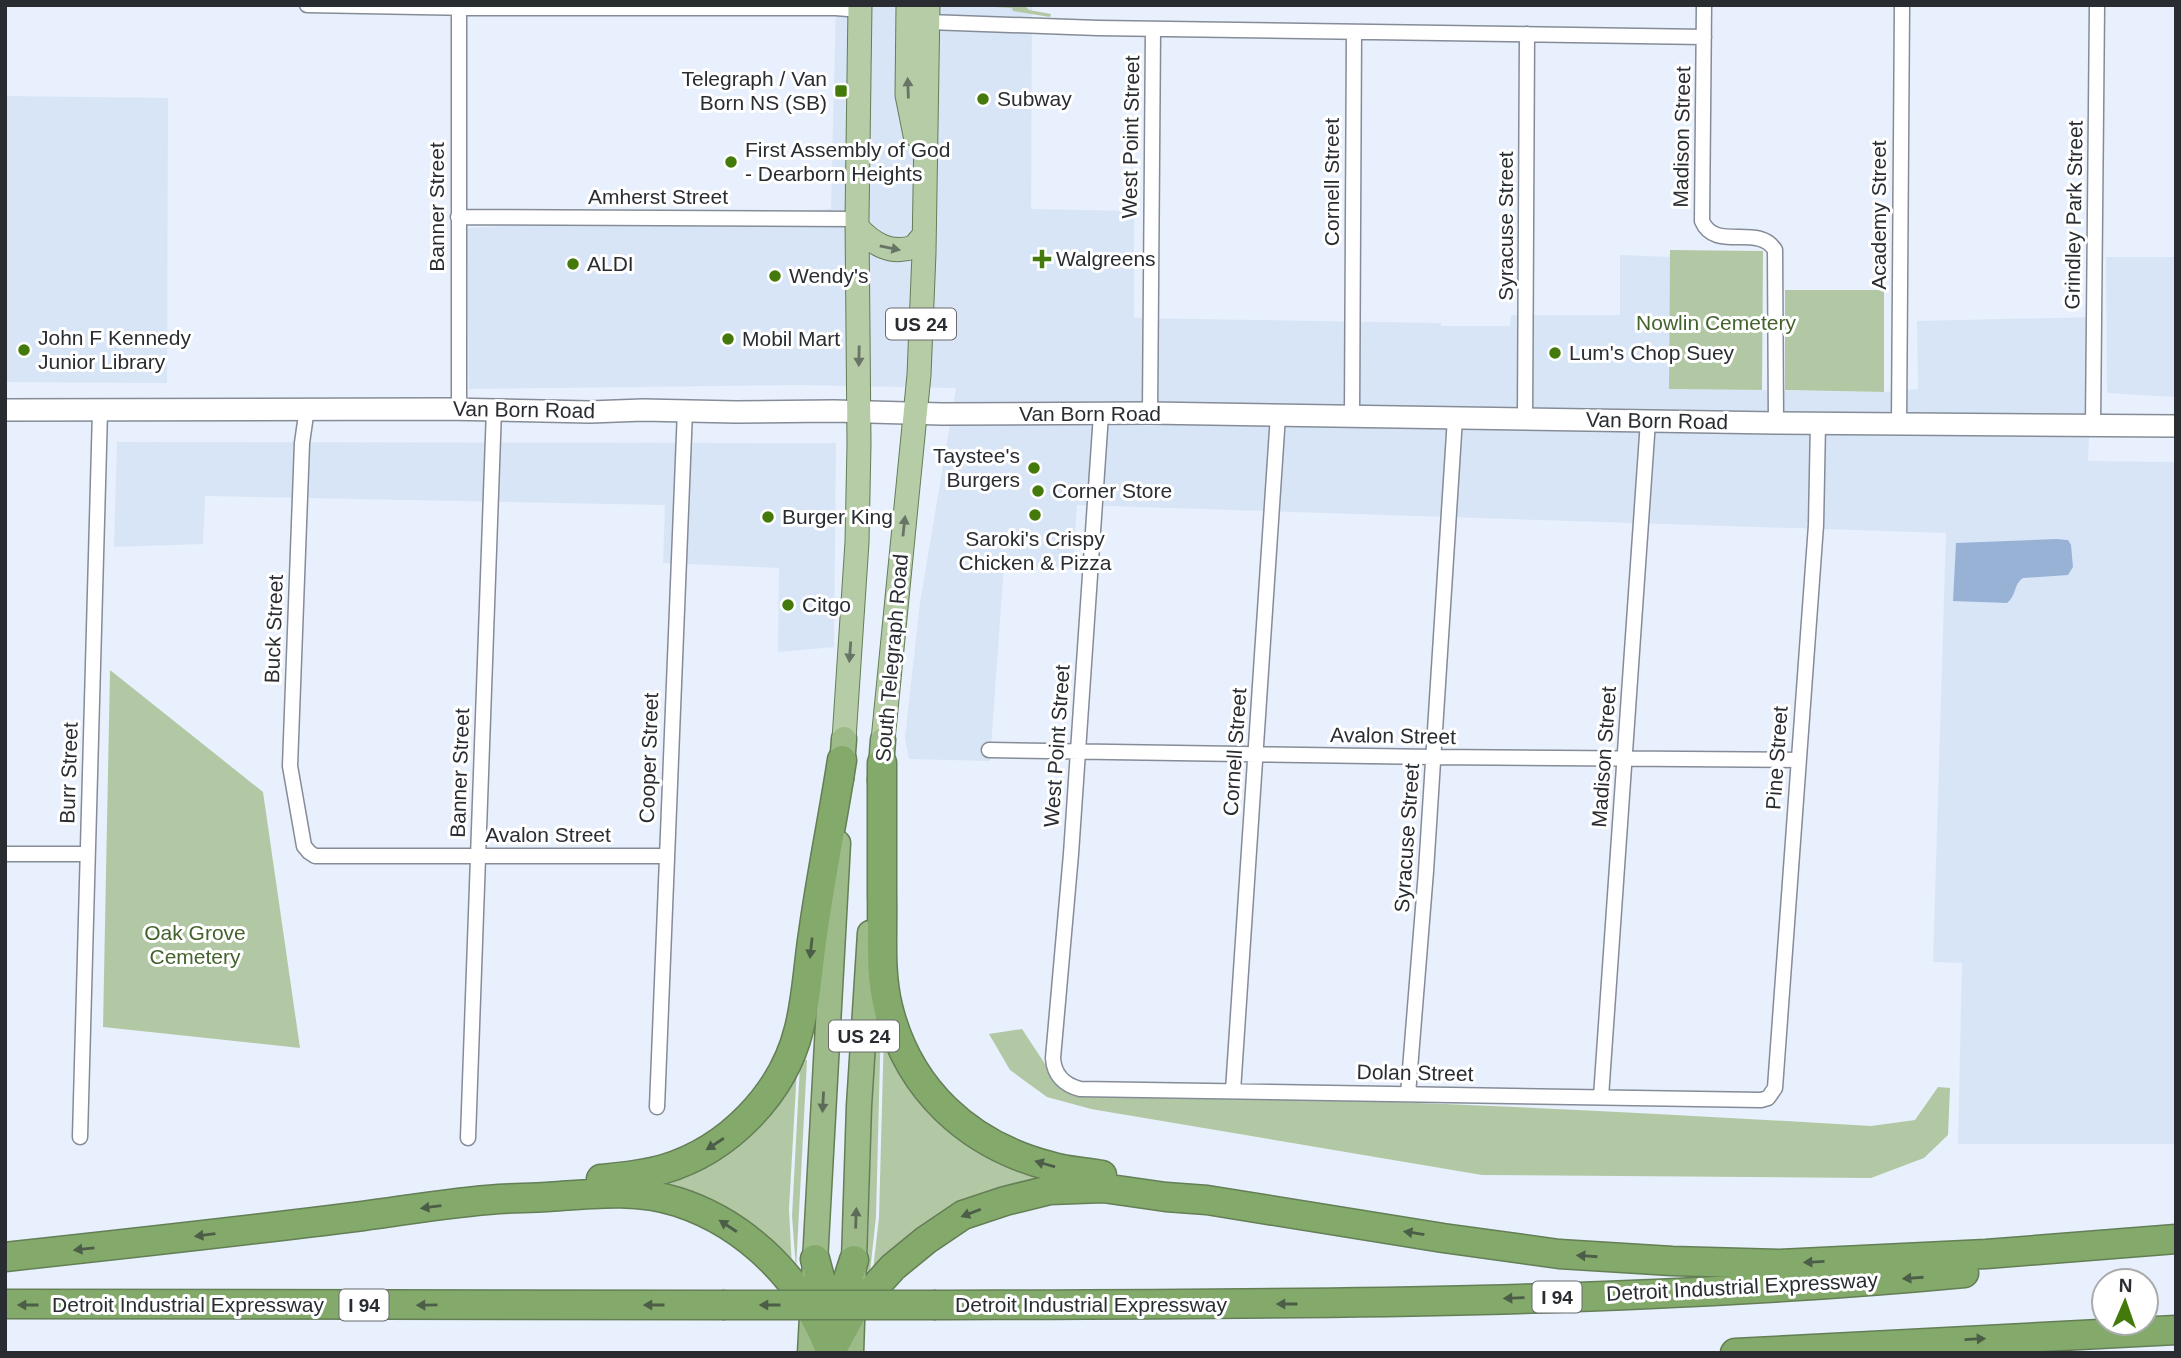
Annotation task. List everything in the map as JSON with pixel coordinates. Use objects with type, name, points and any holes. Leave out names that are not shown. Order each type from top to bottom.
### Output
[{"type":"highway","points":[[498,1199],[541,1188],[664,1169],[699,1155],[730,1135],[752,1114],[782,1073],[799,1032],[843,750]]},
{"type":"highway","name":"South Telegraph Road","points":[[815,1259],[843,750]]},
{"type":"highway","points":[[882,751],[883,970],[888,1005],[912,1069],[934,1099],[957,1121],[1023,1157],[1050,1167],[1167,1187],[1207,1200]]},
{"type":"highway","name":"South Telegraph Road","points":[[854,1260],[859,1106],[882,751]]},
{"type":"highway","points":[[831,1341],[893,1266],[926,1240],[963,1215],[1050,1190],[1103,1188],[1207,1200],[1559,1254],[1672,1262],[1794,1263],[1986,1254],[2176,1239]]},
{"type":"highway","points":[[5,1257],[498,1199],[598,1193],[640,1194],[677,1201],[709,1214],[759,1249],[794,1284],[831,1341]]},
{"type":"highway","name":"Detroit Industrial Expressway","points":[[5,1304],[1300,1304],[1541,1298],[1912,1278],[2176,1253]]},
{"type":"highway","points":[[815,1259],[831,1341]]},
{"type":"highway","points":[[831,1341],[854,1260]]},
{"type":"highway","points":[[1735,1353],[2176,1331]]},
{"type":"highway","points":[[2033,1353],[2088,1348],[2176,1331]]},
{"type":"main road","points":[[908,5],[907,94],[924,179]]},
{"type":"main road","name":"South Telegraph Road","points":[[843,750],[857,542],[860,413],[857,223],[860,8]]},
{"type":"main road","name":"South Telegraph Road","points":[[882,751],[916,413],[924,235],[928,13]]},
{"type":"main road","points":[[857,223],[868,240],[893,250],[914,247],[924,235]]},
{"type":"main road","name":"Van Born Road","points":[[5,410],[307,408],[590,412],[685,410],[1150,413],[2176,426]]},
{"type":"street","points":[[307,5],[860,8]]},
{"type":"street","name":"Madison Street","points":[[1704,5],[1702,221],[1705,229],[1713,235],[1762,238],[1775,250],[1776,423]]},
{"type":"street","name":"Academy Street","points":[[1899,424],[1902,5]]},
{"type":"street","name":"Grindley Park Street","points":[[2093,425],[2097,5]]},
{"type":"street","name":"Banner Street","points":[[459,6],[459,409]]},
{"type":"street","points":[[928,13],[1153,29],[1704,37]]},
{"type":"street","name":"West Point Street","points":[[1150,413],[1153,29]]},
{"type":"street","name":"Cornell Street","points":[[1352,416],[1354,32]]},
{"type":"street","name":"Syracuse Street","points":[[1525,419],[1527,34]]},
{"type":"street","name":"Amherst Street","points":[[458,218],[857,223]]},
{"type":"street","name":"Buck Street","points":[[306,849],[290,766],[302,443],[307,408]]},
{"type":"street","name":"Banner Street","points":[[468,1138],[494,409]]},
{"type":"street","name":"Cooper Street","points":[[657,1107],[685,410]]},
{"type":"street","name":"Burr Street","points":[[80,1137],[100,411]]},
{"type":"street","name":"West Point Street","points":[[1060,1078],[1053,1058],[1078,751],[1101,414]]},
{"type":"street","name":"Cornell Street","points":[[1233,1091],[1279,415]]},
{"type":"street","name":"Syracuse Street","points":[[1408,1094],[1434,757],[1455,418]]},
{"type":"street","name":"Madison Street","points":[[1601,1097],[1648,421]]},
{"type":"street","name":"Pine Street","points":[[1770,1095],[1775,1088],[1816,525],[1818,423]]},
{"type":"street","name":"Avalon Street","points":[[989,750],[1625,760],[1797,760]]},
{"type":"street","name":"Avalon Street","points":[[306,849],[315,856],[666,856]]},
{"type":"street","points":[[5,854],[87,854]]},
{"type":"street","name":"Dolan Street","points":[[1060,1078],[1066,1084],[1080,1089],[1760,1100],[1770,1095]]},
{"type":"shaded area","points":[[836,5],[1032,5],[1031,209],[1134,211],[1134,318],[1510,326],[1511,315],[1620,315],[1620,255],[1670,257],[1669,389],[1884,392],[1918,389],[1917,321],[2095,317],[2088,461],[2176,462],[2176,1144],[1958,1144],[1962,963],[1933,962],[1946,533],[1077,505],[1073,569],[1004,565],[990,761],[909,759],[905,738],[920,603],[956,388],[798,385],[469,389],[467,228],[831,209]]},
{"type":"shaded area","points":[[5,96],[168,98],[167,383],[5,382]]},
{"type":"shaded area","points":[[2106,257],[2176,257],[2176,397],[2107,393]]},
{"type":"shaded area","points":[[117,442],[836,443],[834,647],[778,652],[779,568],[663,563],[665,505],[205,496],[203,544],[114,547]]},
{"type":"green space","points":[[956,5],[1024,5],[1029,10],[1051,14],[1050,17],[1013,11],[1012,8]]},
{"type":"green space","name":"Nowlin Cemetery","points":[[1670,250],[1763,251],[1762,390],[1669,389]]},
{"type":"green space","points":[[1785,290],[1884,290],[1884,392],[1785,390]]},
{"type":"green space","name":"Oak Grove Cemetery","points":[[110,670],[263,792],[300,1048],[103,1027]]},
{"type":"green space","points":[[881,1020],[876,1217],[869,1281],[874,1022]]},
{"type":"green space","points":[[1022,1029],[1049,1070],[1068,1092],[1179,1098],[1491,1106],[1871,1126],[1915,1120],[1938,1087],[1950,1088],[1948,1135],[1924,1158],[1871,1178],[1482,1175],[1091,1109],[1047,1097],[1010,1070],[989,1034]]},
{"type":"green space","points":[[884,1031],[898,1054],[1044,1171],[1045,1182],[872,1279],[879,1217]]},
{"type":"green space","points":[[798,1058],[807,1060],[796,1269],[792,1216],[800,1065]]},
{"type":"green space","points":[[797,1068],[789,1209],[792,1268],[656,1187]]},
{"type":"water","points":[[2068,540],[2071,545],[2073,567],[2068,575],[2023,578],[2007,603],[1953,601],[1956,543]]},
{"type":"place","name":"Telegraph / Van Born NS (SB)","points":[[841,91]]},
{"type":"place","name":"Subway","points":[[983,99]]},
{"type":"place","name":"First Assembly of God - Dearborn Heights","points":[[731,162]]},
{"type":"place","name":"Walgreens","points":[[1042,259]]},
{"type":"place","name":"ALDI","points":[[573,264]]},
{"type":"place","name":"Wendy's","points":[[775,276]]},
{"type":"place","name":"Mobil Mart","points":[[728,339]]},
{"type":"place","name":"John F Kennedy Junior Library","points":[[24,350]]},
{"type":"place","name":"Lum's Chop Suey","points":[[1555,353]]},
{"type":"place","name":"Taystee's Burgers","points":[[1034,468]]},
{"type":"place","name":"Corner Store","points":[[1038,491]]},
{"type":"place","name":"Saroki's Crispy Chicken & Pizza","points":[[1035,515]]},
{"type":"place","name":"Burger King","points":[[768,517]]},
{"type":"place","name":"Citgo","points":[[788,605]]}]
